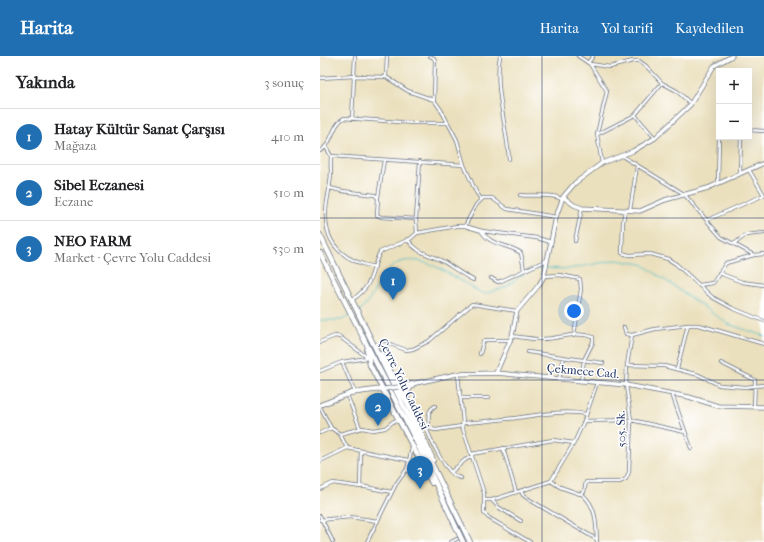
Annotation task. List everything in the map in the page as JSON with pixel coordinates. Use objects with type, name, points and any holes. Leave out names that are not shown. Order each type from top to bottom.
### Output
[{"type":"highway","name":"Çevre Yolu Caddesi","points":[[320,235],[470,542]]},
{"type":"highway","name":"Çevre Yolu Caddesi","points":[[320,253],[416,441],[463,542]]},
{"type":"highway","points":[[373,344],[383,356],[408,404],[430,452],[448,497]]},
{"type":"highway","points":[[367,346],[368,358],[399,422],[446,507]]},
{"type":"highway","points":[[408,404],[407,392],[413,384]]},
{"type":"main road","points":[[320,406],[355,392],[383,389]]},
{"type":"street","points":[[352,119],[355,56]]},
{"type":"street","points":[[386,78],[387,56]]},
{"type":"street","points":[[430,56],[434,58],[435,61],[434,100],[457,140],[464,165],[476,192],[481,199]]},
{"type":"street","points":[[500,56],[498,69],[501,102],[509,146],[509,159]]},
{"type":"street","points":[[578,56],[589,64],[607,91],[597,134],[602,163]]},
{"type":"street","points":[[589,64],[594,56]]},
{"type":"street","points":[[496,373],[511,338],[517,311],[539,285],[544,276],[556,217],[562,198],[575,184],[602,163],[633,151],[655,138],[690,104],[714,66],[732,56]]},
{"type":"street","points":[[589,64],[610,67],[633,60],[639,61],[662,83],[677,91],[690,104]]},
{"type":"street","points":[[320,78],[354,76],[386,78],[408,91],[434,100]]},
{"type":"street","points":[[597,134],[635,115],[662,83]]},
{"type":"street","points":[[635,115],[655,138]]},
{"type":"street","points":[[320,151],[326,147],[341,120],[344,118],[421,124],[448,124]]},
{"type":"street","points":[[752,130],[764,131]]},
{"type":"street","points":[[718,183],[719,140]]},
{"type":"street","points":[[740,174],[741,140]]},
{"type":"street","points":[[326,147],[331,156],[329,170],[331,177],[330,188],[325,218],[326,229],[332,243],[340,253],[362,264],[375,267]]},
{"type":"street","points":[[621,155],[684,194],[721,236],[754,255]]},
{"type":"street","points":[[331,156],[384,160],[420,160],[464,165]]},
{"type":"street","points":[[384,160],[376,212],[381,217],[416,219]]},
{"type":"street","points":[[417,233],[416,219],[420,160]]},
{"type":"street","points":[[520,196],[535,197],[552,195],[562,198],[582,208],[625,208],[640,211],[718,183],[764,163]]},
{"type":"street","points":[[630,210],[637,166]]},
{"type":"street","points":[[707,220],[764,195],[749,170]]},
{"type":"street","points":[[330,188],[342,191],[371,194],[378,198]]},
{"type":"street","points":[[481,199],[492,198],[507,209],[556,217]]},
{"type":"street","points":[[465,226],[481,199]]},
{"type":"street","points":[[575,241],[582,208]]},
{"type":"street","points":[[625,208],[622,252],[629,255],[650,254],[668,259],[722,302],[764,322]]},
{"type":"street","points":[[352,300],[369,284],[380,252],[417,233],[442,228],[465,226],[482,231],[537,238],[552,242]]},
{"type":"street","points":[[482,231],[487,239],[502,246],[513,248],[521,253],[524,270]]},
{"type":"street","points":[[734,244],[746,235],[764,233]]},
{"type":"street","points":[[407,239],[417,251],[443,262],[457,272],[473,280]]},
{"type":"street","points":[[699,285],[713,283],[726,263],[754,255],[764,254]]},
{"type":"street","points":[[491,278],[498,282],[547,260]]},
{"type":"street","points":[[719,272],[742,282],[764,285]]},
{"type":"street","points":[[544,276],[560,275],[580,279],[581,289],[574,336]]},
{"type":"street","points":[[373,344],[390,344],[406,350],[413,349],[435,336],[472,304],[517,311]]},
{"type":"street","points":[[677,369],[688,325]]},
{"type":"street","points":[[624,327],[626,334],[632,335],[655,329],[699,325],[764,344]]},
{"type":"street","points":[[480,354],[483,342],[486,340],[511,338],[539,340],[556,339],[562,336],[586,335],[594,338],[584,360],[581,381]]},
{"type":"street","name":"505. Sk.","points":[[582,494],[586,482],[620,482],[626,479],[630,472],[631,420],[626,385],[627,365],[632,335]]},
{"type":"street","points":[[320,342],[335,336],[340,337],[368,358]]},
{"type":"street","points":[[528,352],[603,363]]},
{"type":"street","points":[[559,379],[564,357]]},
{"type":"street","points":[[320,371],[342,362],[368,358]]},
{"type":"street","points":[[342,362],[355,392]]},
{"type":"street","points":[[721,363],[755,380],[756,387],[754,407]]},
{"type":"street","points":[[627,365],[664,366],[699,375],[719,385],[756,387],[764,385]]},
{"type":"street","name":"Çekmece Cad.","points":[[383,389],[458,374],[496,373],[626,385],[672,394],[718,406],[764,407]]},
{"type":"street","points":[[458,374],[462,398],[463,425],[485,500],[484,513],[486,516],[530,542]]},
{"type":"street","points":[[485,500],[492,500],[551,481],[574,443],[584,420],[596,383]]},
{"type":"street","points":[[672,394],[691,448]]},
{"type":"street","points":[[347,395],[360,428]]},
{"type":"street","points":[[462,398],[489,398]]},
{"type":"street","points":[[408,404],[411,403],[428,428],[435,447],[451,472],[455,477],[461,478]]},
{"type":"street","points":[[320,406],[331,428],[340,434],[347,448]]},
{"type":"street","points":[[428,428],[429,413],[431,408],[435,406]]},
{"type":"street","points":[[428,428],[436,430],[549,413],[586,414]]},
{"type":"street","points":[[584,420],[631,420],[685,432]]},
{"type":"street","points":[[340,434],[360,428],[373,430],[385,428],[394,421],[399,422]]},
{"type":"street","points":[[320,433],[331,428]]},
{"type":"street","points":[[451,472],[471,455],[553,440],[574,443]]},
{"type":"street","points":[[367,542],[392,492],[407,469],[408,460],[413,447]]},
{"type":"street","points":[[320,461],[347,448],[361,452],[405,458],[408,460]]},
{"type":"street","points":[[503,448],[516,492]]},
{"type":"street","points":[[361,452],[359,480],[362,487]]},
{"type":"street","points":[[407,469],[416,482]]},
{"type":"street","points":[[551,481],[572,492],[582,494],[589,501],[594,509],[597,540]]},
{"type":"street","points":[[320,489],[333,483],[392,492]]},
{"type":"street","points":[[521,491],[523,495],[530,500],[597,540]]},
{"type":"street","points":[[492,500],[498,507],[521,521]]},
{"type":"street","points":[[333,542],[321,518],[350,517],[378,522]]},
{"type":"street","points":[[451,542],[457,538]]},
{"type":"waterway","points":[[359,311],[370,299],[385,273],[396,264],[408,261],[421,262],[434,266],[484,294],[506,287],[529,270],[540,268],[568,269],[616,260],[642,264],[728,324],[764,336]]},
{"type":"waterway","points":[[320,320],[342,320],[349,316]]},
{"type":"place","name":"Hatay Kültür Sanat Çarşısı","points":[[393,300]]},
{"type":"place","name":"Sibel Eczanesi","points":[[378,426]]},
{"type":"place","name":"NEO FARM","points":[[420,489]]}]
